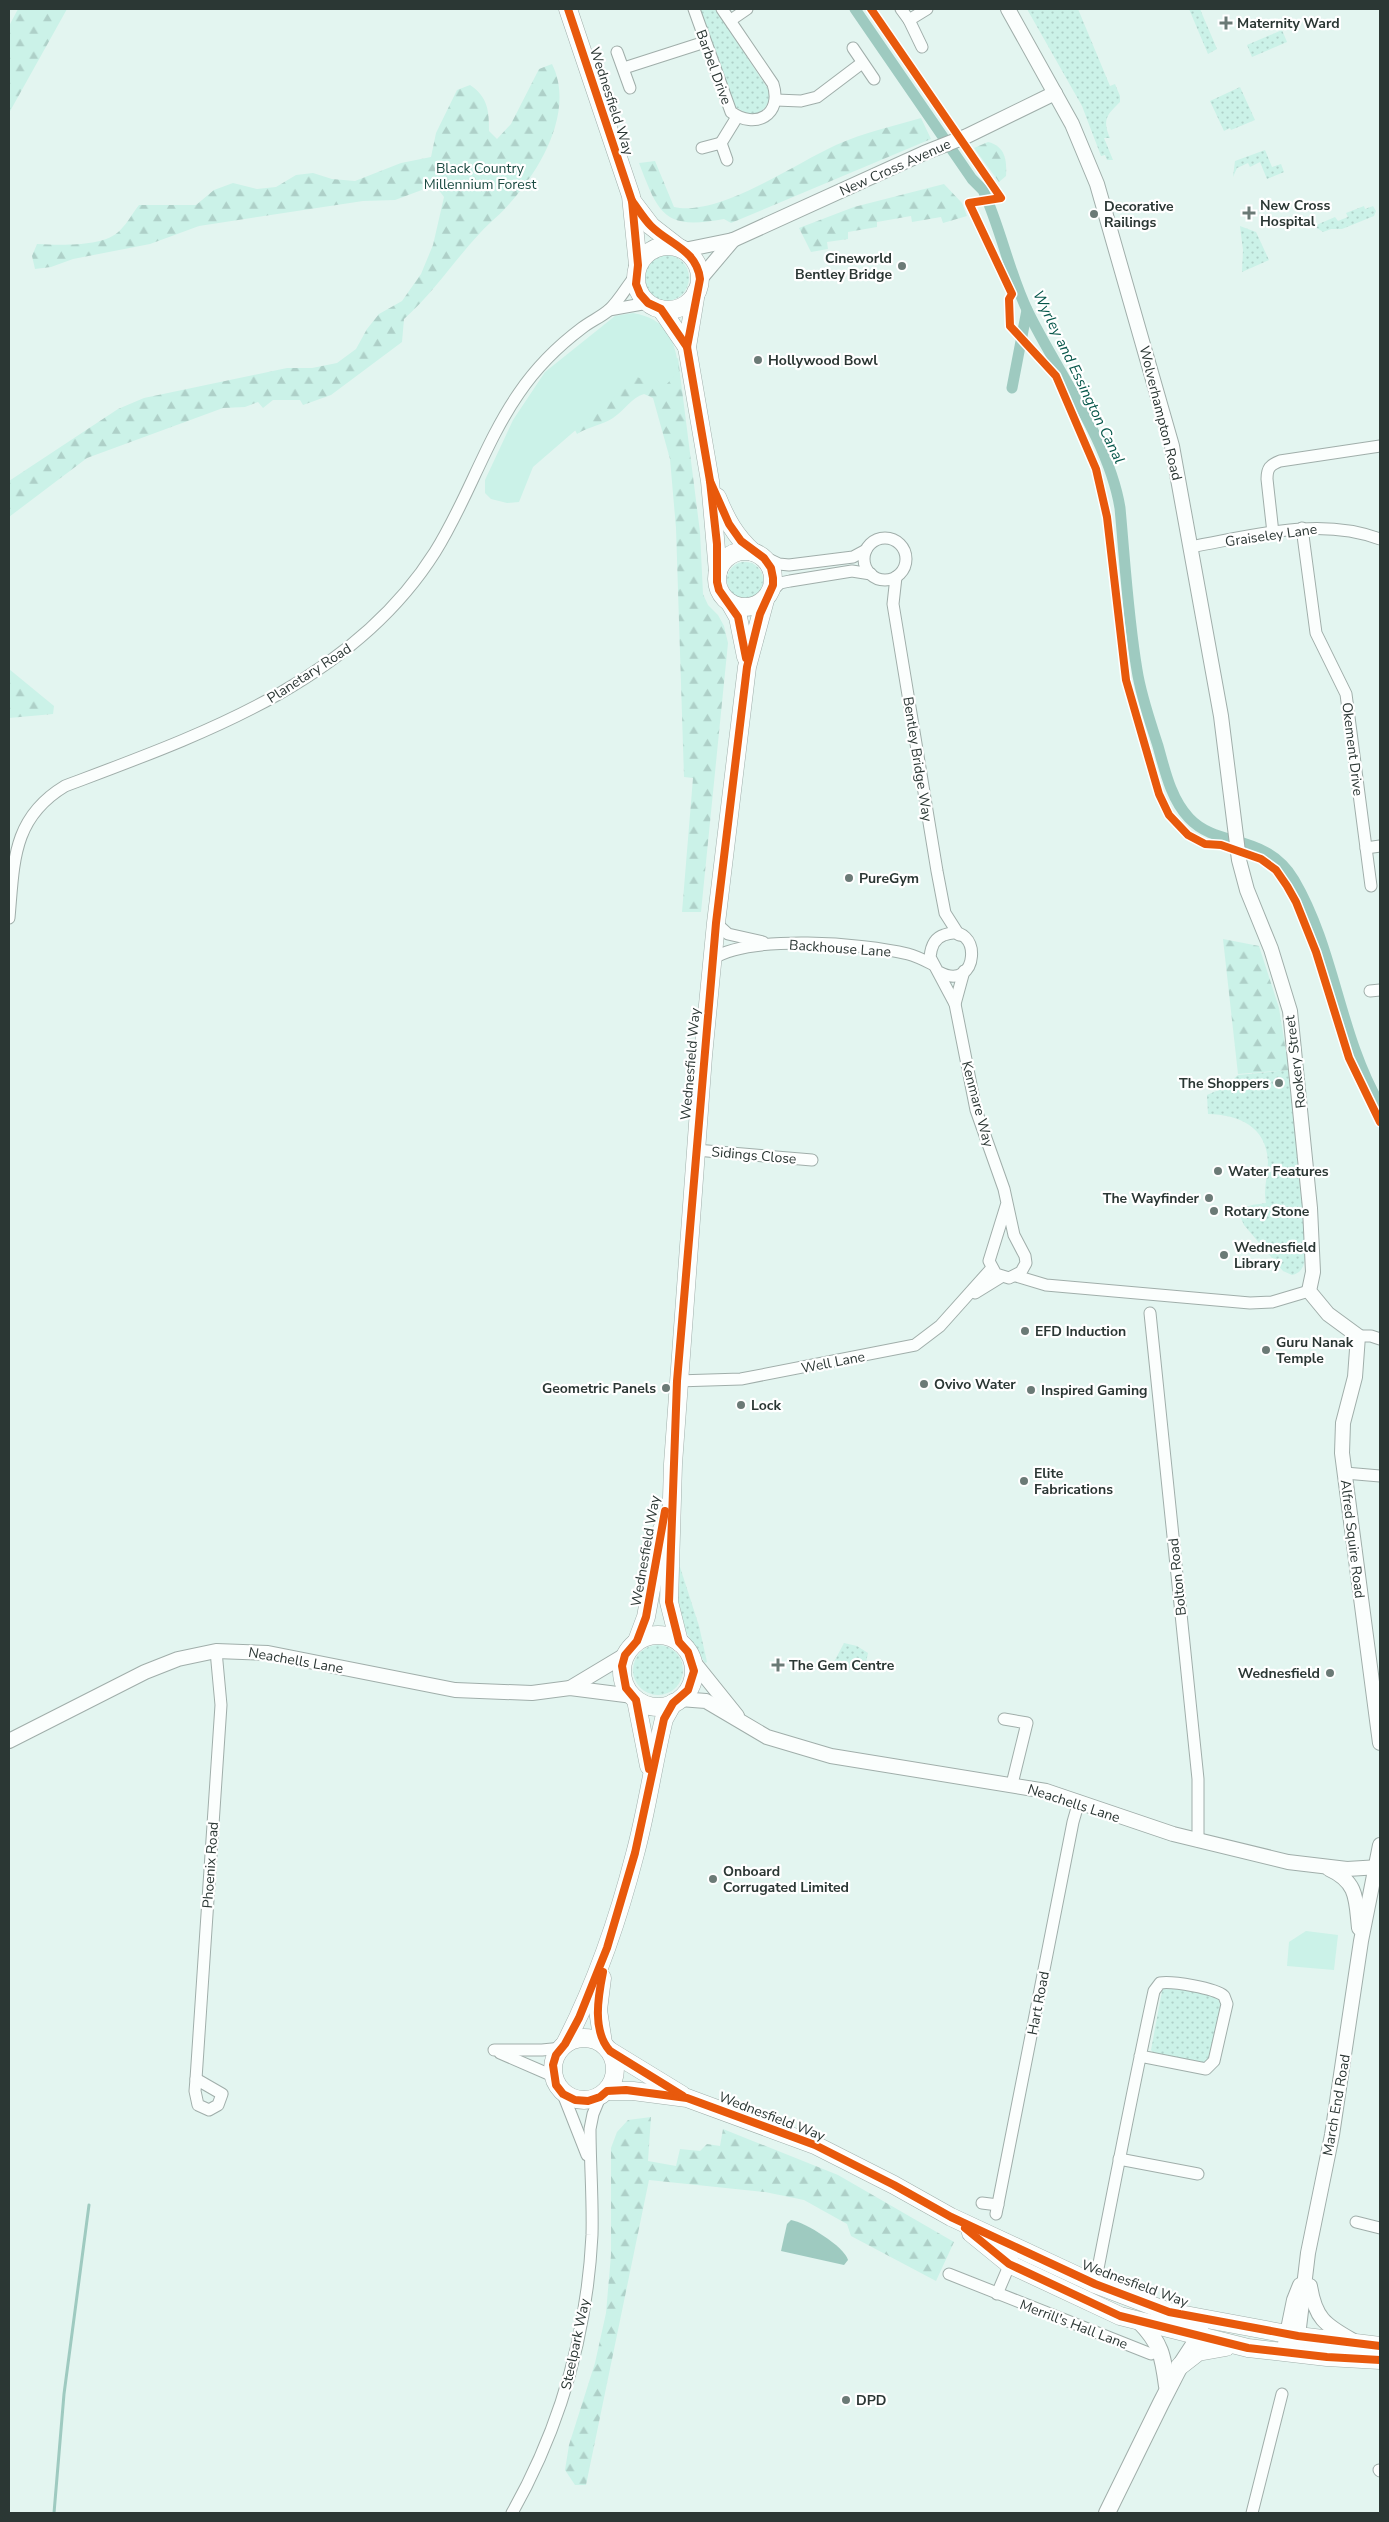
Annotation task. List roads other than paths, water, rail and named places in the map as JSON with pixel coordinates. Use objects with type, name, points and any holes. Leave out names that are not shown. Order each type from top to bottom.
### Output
[{"type":"main road","name":"Wednesfield Way","points":[[568,9],[632,201],[637,270]]},
{"type":"main road","name":"Wednesfield Way","points":[[632,201],[651,226],[681,249]]},
{"type":"main road","points":[[688,347],[654,306],[640,294],[637,270],[645,256],[653,249],[664,246],[681,249],[696,264],[698,286],[688,347],[710,481],[719,590],[730,603],[740,607],[752,607],[767,597],[773,578],[771,568],[741,541],[728,524],[710,481]]},
{"type":"main road","points":[[654,306],[681,307],[698,286]]},
{"type":"main road","points":[[718,572],[724,561],[733,554],[755,553]]},
{"type":"main road","name":"Wednesfield Way","points":[[679,1642],[669,1602],[677,1380],[712,959],[747,667],[767,597]]},
{"type":"main road","name":"Wednesfield Way","points":[[730,603],[738,617],[743,634],[747,667]]},
{"type":"main road","name":"Wednesfield Way","points":[[637,1641],[646,1617],[651,1593],[673,1464]]},
{"type":"main road","points":[[608,1948],[598,2010],[607,2047],[614,2060],[612,2084],[604,2094],[588,2101],[575,2100],[563,2094],[556,2084],[553,2076],[556,2055],[564,2046],[579,2018],[608,1948],[635,1853],[664,1719],[692,1682],[694,1671],[692,1660],[679,1642],[669,1636],[657,1635],[637,1641],[626,1655],[622,1676],[626,1688],[634,1698],[647,1705],[660,1706],[677,1701]]},
{"type":"main road","points":[[634,1698],[650,1777]]},
{"type":"main road","points":[[564,2046],[577,2038],[592,2038],[607,2047]]},
{"type":"main road","name":"Wednesfield Way","points":[[607,2047],[687,2098],[815,2145],[894,2184],[951,2217],[1096,2284],[1169,2312],[1201,2319],[1293,2335],[1380,2346]]},
{"type":"main road","name":"Wednesfield Way","points":[[604,2094],[626,2090],[687,2098]]},
{"type":"main road","name":"Wednesfield Way","points":[[951,2217],[1009,2264],[1079,2298],[1120,2316],[1234,2346]]},
{"type":"main road","points":[[1107,2513],[1180,2366],[1201,2319]]},
{"type":"main road","points":[[1139,2321],[1152,2334],[1162,2351],[1167,2386]]},
{"type":"main road","points":[[1161,2403],[1167,2386],[1193,2336]]},
{"type":"main road","points":[[1180,2366],[1198,2352],[1234,2346],[1290,2353],[1380,2360]]},
{"type":"street","name":"Barbel Drive","points":[[694,9],[731,112],[737,117],[751,120],[763,118],[769,114],[776,100]]},
{"type":"street","points":[[722,9],[773,84],[776,100],[801,101],[817,98],[862,63]]},
{"type":"street","points":[[731,20],[748,9]]},
{"type":"street","points":[[901,9],[909,20],[922,47]]},
{"type":"street","points":[[909,20],[927,9]]},
{"type":"street","name":"Wolverhampton Road","points":[[1008,9],[1072,124],[1097,184],[1172,446],[1221,716],[1236,841]]},
{"type":"street","points":[[624,68],[705,42]]},
{"type":"street","points":[[853,48],[874,79]]},
{"type":"street","points":[[617,52],[630,88]]},
{"type":"street","name":"New Cross Avenue","points":[[681,249],[733,240],[924,153],[967,136],[1055,93]]},
{"type":"street","points":[[702,148],[721,143],[737,117]]},
{"type":"street","points":[[721,143],[727,160]]},
{"type":"street","name":"New Cross Avenue","points":[[698,286],[733,240]]},
{"type":"street","name":"Planetary Road","points":[[9,918],[16,846],[24,828],[43,802],[66,786],[198,733],[258,706],[318,670],[358,640],[397,602],[426,565],[464,501],[504,416],[537,368],[568,339],[609,310],[637,270]]},
{"type":"street","name":"Planetary Road","points":[[609,310],[654,306]]},
{"type":"street","points":[[1273,533],[1267,479],[1267,471],[1270,465],[1280,461],[1380,446]]},
{"type":"street","name":"Graiseley Lane","points":[[1190,547],[1302,528],[1334,527],[1358,531],[1380,539]]},
{"type":"street","name":"Okement Drive","points":[[1302,528],[1316,633],[1346,694],[1371,886]]},
{"type":"street","points":[[755,553],[779,564],[789,565],[854,557],[866,550],[871,543],[882,538],[899,543],[905,552],[906,563],[896,577],[890,580],[852,571],[780,583],[767,597]]},
{"type":"street","points":[[866,550],[864,562],[893,604]]},
{"type":"street","points":[[893,604],[896,577]]},
{"type":"street","name":"Bentley Bridge Way","points":[[893,604],[945,913]]},
{"type":"street","name":"Rookery Street","points":[[1236,841],[1239,860],[1248,890],[1271,949],[1290,1011],[1310,1208],[1313,1272],[1309,1291]]},
{"type":"street","points":[[1366,848],[1380,846]]},
{"type":"street","points":[[945,913],[959,934],[969,942],[972,949],[970,964],[964,972],[955,1004]]},
{"type":"street","points":[[945,913],[930,957],[955,1004]]},
{"type":"street","points":[[716,923],[728,934],[769,944]]},
{"type":"street","points":[[910,954],[945,934],[959,934]]},
{"type":"street","points":[[712,959],[728,952],[769,944]]},
{"type":"street","name":"Backhouse Lane","points":[[769,944],[861,946],[910,954],[936,968]]},
{"type":"street","points":[[936,968],[952,976],[964,972]]},
{"type":"street","name":"Kenmare Way","points":[[955,1004],[976,1110],[1000,1175],[1014,1235],[1020,1246]]},
{"type":"street","name":"Sidings Close","points":[[696,1150],[812,1160]]},
{"type":"street","points":[[1002,1277],[991,1269],[989,1256],[995,1246],[1007,1203]]},
{"type":"street","points":[[995,1246],[1007,1241],[1020,1246],[1025,1256],[1020,1272]]},
{"type":"street","points":[[968,1296],[991,1269]]},
{"type":"street","points":[[968,1296],[1002,1277],[1020,1272],[1046,1284],[1250,1303],[1272,1302],[1309,1291],[1328,1314],[1358,1336],[1372,1336],[1380,1339]]},
{"type":"street","name":"Well Lane","points":[[677,1380],[741,1380],[907,1348],[932,1334],[968,1296]]},
{"type":"street","name":"Bolton Road","points":[[1150,1313],[1198,1779],[1200,1829],[1198,1841]]},
{"type":"street","name":"Alfred Squire Road","points":[[1358,1336],[1355,1377],[1343,1423],[1345,1473],[1376,1686],[1380,1743]]},
{"type":"street","points":[[1345,1473],[1380,1476]]},
{"type":"street","name":"Neachells Lane","points":[[9,1741],[145,1672],[178,1659],[216,1651],[268,1653],[455,1690],[532,1692],[570,1688],[634,1698]]},
{"type":"street","name":"Phoenix Road","points":[[196,2079],[221,1705],[216,1651]]},
{"type":"street","name":"Neachells Lane","points":[[570,1688],[626,1655]]},
{"type":"street","name":"Neachells Lane","points":[[692,1660],[740,1721]]},
{"type":"street","name":"Neachells Lane","points":[[677,1701],[706,1701],[767,1737],[831,1756],[1046,1791],[1079,1801],[1124,1819],[1198,1841],[1288,1862],[1327,1868],[1378,1867]]},
{"type":"street","points":[[1004,1719],[1039,1725]]},
{"type":"street","points":[[1012,1784],[1027,1723]]},
{"type":"street","name":"Hart Road","points":[[982,2203],[997,2210],[1073,1822],[1079,1801]]},
{"type":"street","points":[[1378,1867],[1380,1845]]},
{"type":"street","name":"March End Road","points":[[1356,2342],[1337,2332],[1319,2317],[1313,2306],[1307,2268],[1332,2134],[1361,1941],[1378,1867]]},
{"type":"street","name":"March End Road","points":[[1327,1868],[1347,1880],[1355,1893],[1361,1941]]},
{"type":"street","points":[[1096,2284],[1119,2159],[1140,2056],[1154,1991],[1160,1983],[1170,1982],[1213,1991],[1224,1996],[1227,2004],[1214,2061],[1206,2069],[1140,2056]]},
{"type":"street","points":[[553,2076],[494,2050],[542,2050],[564,2046]]},
{"type":"street","name":"Steelpark Way","points":[[563,2094],[590,2164]]},
{"type":"street","name":"Steelpark Way","points":[[512,2513],[546,2444],[561,2404],[577,2349],[592,2235],[590,2129],[593,2114],[604,2094]]},
{"type":"street","points":[[1119,2159],[1198,2174]]},
{"type":"street","points":[[1356,2222],[1380,2228]]},
{"type":"street","points":[[997,2294],[1009,2264],[1019,2248]]},
{"type":"street","points":[[1290,2353],[1293,2335],[1294,2300],[1307,2268]]},
{"type":"street","name":"Merrill's Hall Lane","points":[[949,2274],[1151,2354]]},
{"type":"street","points":[[1252,2513],[1278,2399]]},
{"type":"waterway","name":"Wyrley and Essington Canal","points":[[855,9],[972,179],[983,190],[1021,297],[1081,408],[1105,458],[1120,508],[1129,610],[1139,680],[1166,775],[1173,793],[1189,818],[1201,828],[1256,847],[1269,854],[1282,865],[1294,880],[1308,907],[1319,935],[1355,1050],[1366,1078],[1380,1105]]},
{"type":"waterway","points":[[1012,388],[1027,310]]},
{"type":"waterway","points":[[54,2513],[64,2394],[89,2205]]},
{"type":"place","name":"Maternity Ward","points":[[1226,23]]},
{"type":"place","name":"New Cross Hospital","points":[[1249,213]]},
{"type":"place","name":"Decorative Railings","points":[[1094,214]]},
{"type":"place","name":"Cineworld Bentley Bridge","points":[[902,266]]},
{"type":"place","name":"Hollywood Bowl","points":[[758,360]]},
{"type":"place","name":"PureGym","points":[[849,878]]},
{"type":"place","name":"The Shoppers","points":[[1279,1083]]},
{"type":"place","name":"Water Features","points":[[1218,1171]]},
{"type":"place","name":"The Wayfinder","points":[[1209,1198]]},
{"type":"place","name":"Rotary Stone","points":[[1214,1211]]},
{"type":"place","name":"Wednesfield Library","points":[[1224,1255]]},
{"type":"place","name":"EFD Induction","points":[[1025,1331]]},
{"type":"place","name":"Guru Nanak Temple","points":[[1266,1350]]},
{"type":"place","name":"Ovivo Water","points":[[924,1384]]},
{"type":"place","name":"Geometric Panels","points":[[666,1388]]},
{"type":"place","name":"Inspired Gaming","points":[[1031,1390]]},
{"type":"place","name":"Lock","points":[[741,1405]]},
{"type":"place","name":"Elite Fabrications","points":[[1024,1481]]},
{"type":"place","name":"The Gem Centre","points":[[778,1665]]},
{"type":"place","name":"Wednesfield","points":[[1330,1673]]},
{"type":"place","name":"Onboard Corrugated Limited","points":[[713,1879]]},
{"type":"place","name":"DPD","points":[[846,2400]]},
{"type":"park label","name":"Black Country Millennium Forest","points":[[480,176]]}]
